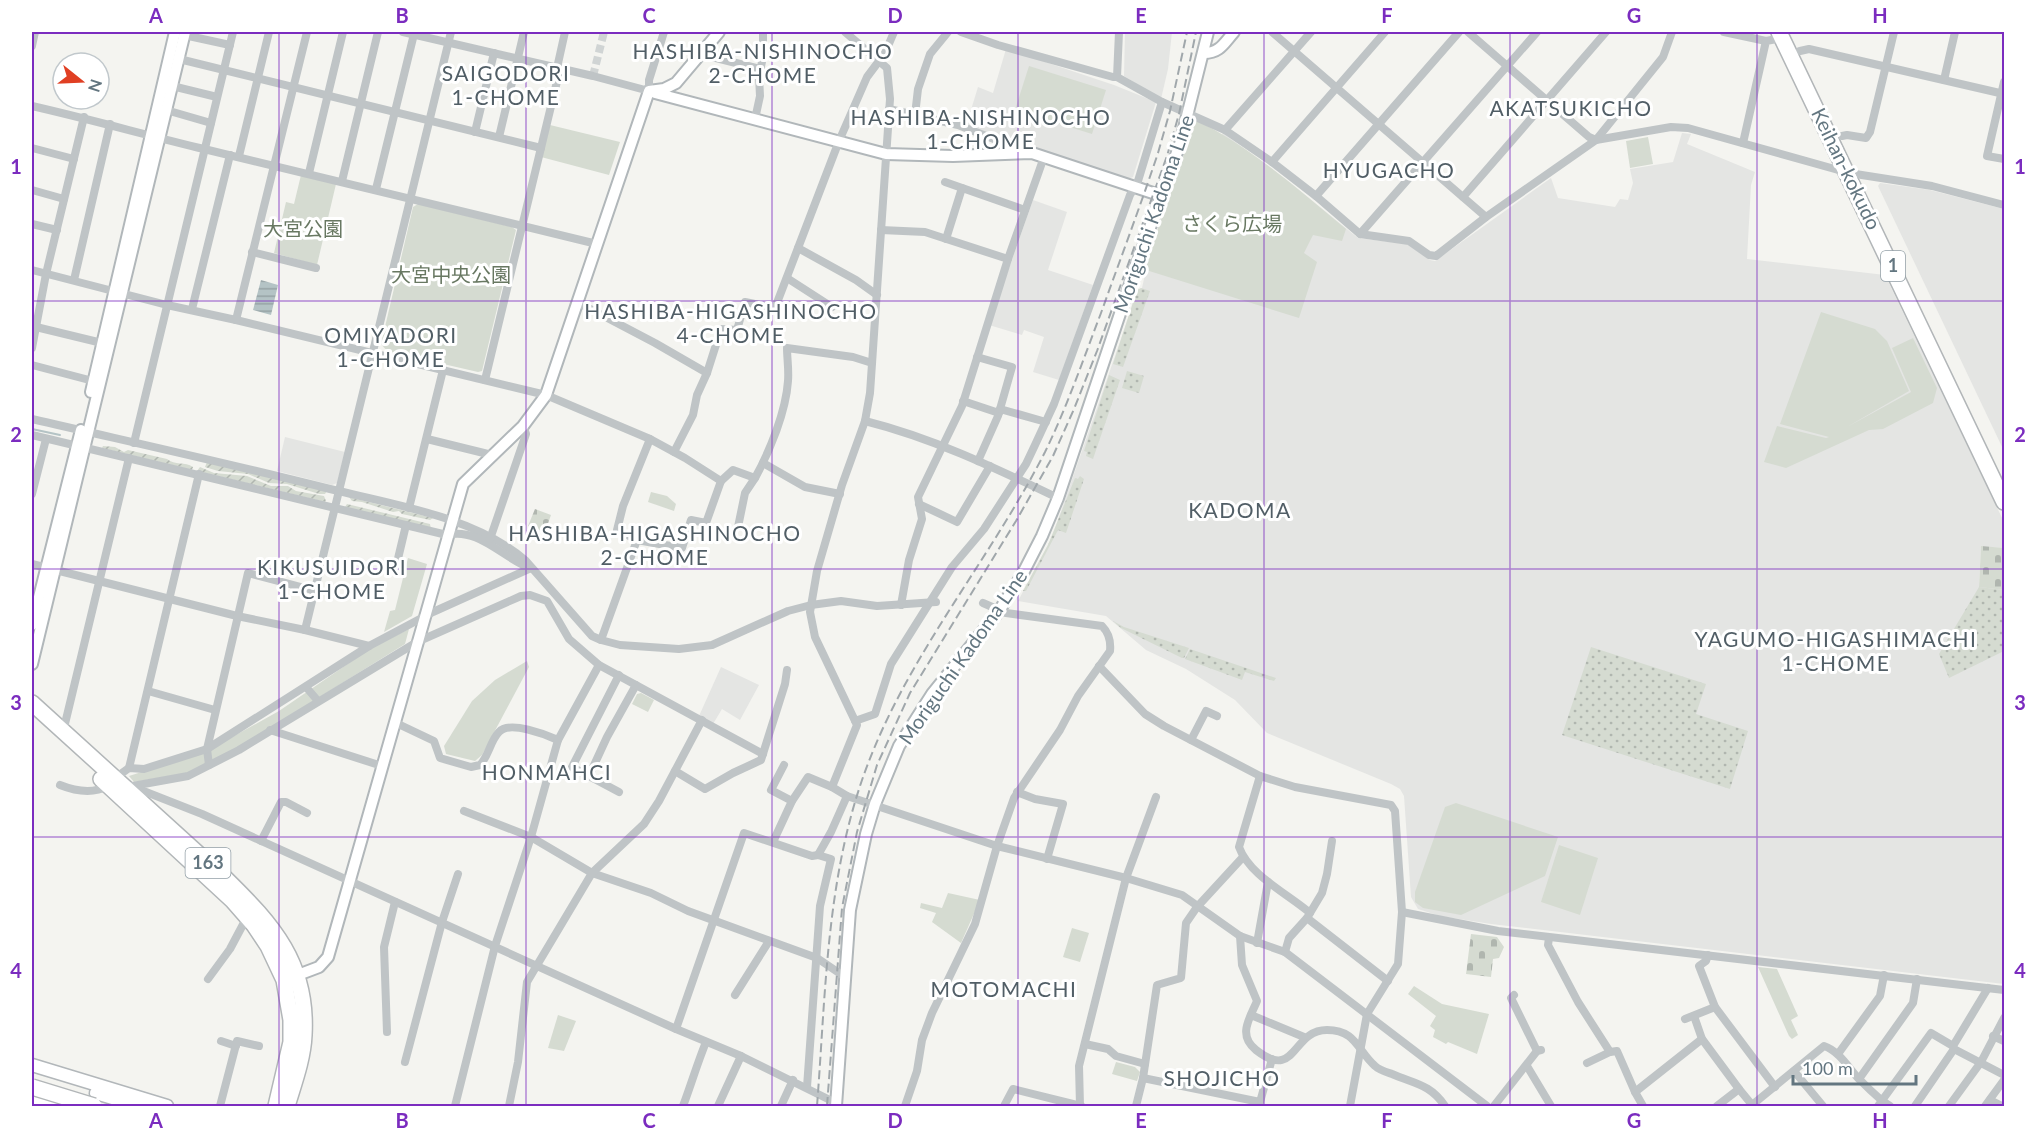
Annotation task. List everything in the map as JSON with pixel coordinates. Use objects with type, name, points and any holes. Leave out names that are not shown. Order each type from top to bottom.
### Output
[{"type":"highway","name":"Keihan-kokudo","points":[[1784,34],[1800,51],[1842,136],[1855,174],[2004,502]]},
{"type":"highway","name":"Keihan-kokudo","points":[[1784,34],[2004,477]]},
{"type":"highway","name":"163","points":[[32,703],[255,908],[279,937],[304,1013],[304,1036],[298,1067],[286,1106]]},
{"type":"highway","name":"163","points":[[32,717],[119,785],[132,810],[199,869],[247,916],[291,977],[291,1042],[276,1107]]},
{"type":"highway","points":[[32,1085],[94,1107]]},
{"type":"highway","points":[[32,1100],[51,1107]]},
{"type":"main road","points":[[32,1065],[167,1107]]},
{"type":"main road","points":[[32,1072],[139,1107]]},
{"type":"main road","points":[[32,1085],[73,1107]]},
{"type":"street","points":[[32,46],[35,32]]},
{"type":"street","points":[[134,443],[233,32]]},
{"type":"street","points":[[192,309],[234,155],[258,79],[269,32]]},
{"type":"street","points":[[236,320],[307,32]]},
{"type":"street","points":[[309,173],[343,32]]},
{"type":"street","points":[[342,181],[378,32]]},
{"type":"street","points":[[403,32],[519,58],[886,154],[953,156],[1032,153]]},
{"type":"street","points":[[305,630],[451,32]]},
{"type":"street","points":[[499,137],[524,32]]},
{"type":"street","points":[[485,380],[541,148],[565,32]]},
{"type":"street","points":[[291,977],[319,967],[327,957],[463,484],[523,426],[546,394],[649,92],[649,80],[664,32]]},
{"type":"street","points":[[649,92],[676,82],[718,32]]},
{"type":"street","points":[[755,118],[760,96],[763,32]]},
{"type":"street","points":[[832,787],[856,727],[815,637],[810,612],[816,572],[865,420],[872,363],[889,109],[887,68],[845,32]]},
{"type":"street","points":[[674,452],[693,415],[697,395],[707,373],[721,329],[736,330],[746,302],[775,308],[839,141],[867,77],[885,53],[894,32]]},
{"type":"street","points":[[915,115],[918,89],[930,54],[948,32]]},
{"type":"street","points":[[961,32],[998,45],[1113,77],[1117,76],[1162,102],[1226,130],[1316,196],[1359,234],[1409,241],[1429,255],[1436,256],[1486,217],[1596,140],[1663,57],[1672,32]]},
{"type":"street","points":[[1117,76],[1119,32]]},
{"type":"street","name":"Moriguchi Kadoma Line","points":[[838,1105],[847,941],[854,886],[874,804],[899,746],[932,694],[999,610],[1042,536],[1058,498],[1180,144],[1208,32]]},
{"type":"street","points":[[1204,53],[1217,51],[1234,32]]},
{"type":"street","points":[[1272,32],[1486,217]]},
{"type":"street","points":[[1226,130],[1311,32]]},
{"type":"street","points":[[1272,162],[1386,32]]},
{"type":"street","points":[[1316,196],[1459,32]]},
{"type":"street","points":[[1468,32],[1589,137],[1596,140],[1671,127],[1688,128],[1855,174],[1932,186],[2004,205]]},
{"type":"street","points":[[1359,234],[1537,32]]},
{"type":"street","points":[[1463,197],[1606,32]]},
{"type":"street","points":[[1724,32],[1766,41],[1784,34]]},
{"type":"street","points":[[1842,136],[1866,138],[1870,132],[1894,32]]},
{"type":"street","points":[[1944,81],[1955,32]]},
{"type":"street","points":[[32,664],[50,569],[174,58],[182,33],[230,45]]},
{"type":"street","points":[[376,189],[414,34]]},
{"type":"street","points":[[1743,143],[1766,41]]},
{"type":"street","points":[[1800,51],[1809,50],[2003,94]]},
{"type":"street","points":[[475,132],[494,53]]},
{"type":"street","points":[[700,54],[760,69]]},
{"type":"street","points":[[174,58],[541,148]]},
{"type":"street","points":[[155,136],[166,110],[172,86],[174,58]]},
{"type":"street","points":[[2004,82],[1987,156],[2004,159]]},
{"type":"street","points":[[172,86],[217,97]]},
{"type":"street","points":[[855,721],[875,714],[891,664],[933,602],[951,567],[984,529],[1026,464],[1046,422],[1134,187],[1138,182],[1162,102]]},
{"type":"street","points":[[32,106],[597,244]]},
{"type":"street","points":[[889,109],[958,125],[1032,153],[1162,196]]},
{"type":"street","points":[[166,110],[211,123]]},
{"type":"street","points":[[32,348],[46,274],[84,117]]},
{"type":"street","points":[[74,280],[110,124]]},
{"type":"street","points":[[32,148],[74,159]]},
{"type":"street","points":[[901,605],[909,560],[922,519],[918,497],[963,400],[1008,259],[1044,157]]},
{"type":"street","points":[[945,182],[1025,210]]},
{"type":"street","points":[[946,239],[962,188]]},
{"type":"street","points":[[32,190],[64,199]]},
{"type":"street","points":[[32,224],[57,230]]},
{"type":"street","points":[[881,230],[925,232],[1008,259]]},
{"type":"street","points":[[798,248],[856,280],[877,295]]},
{"type":"street","points":[[252,252],[316,268]]},
{"type":"street","points":[[32,270],[167,305],[192,309],[546,394],[650,439],[721,481]]},
{"type":"street","points":[[787,278],[832,307]]},
{"type":"street","points":[[85,431],[102,343],[118,292]]},
{"type":"street","points":[[577,302],[707,373]]},
{"type":"street","points":[[36,327],[102,343]]},
{"type":"street","points":[[738,527],[745,493],[763,463],[782,411],[788,381],[787,348],[853,357],[872,363]]},
{"type":"street","points":[[977,357],[1012,367],[999,411],[978,461]]},
{"type":"street","points":[[32,365],[93,381]]},
{"type":"street","points":[[409,508],[443,370]]},
{"type":"street","points":[[963,400],[1046,422]]},
{"type":"street","points":[[32,419],[409,508],[451,521],[513,549],[584,627],[601,640],[637,647],[679,649],[712,645],[788,611],[812,605],[841,601],[878,606],[933,602]]},
{"type":"street","points":[[865,420],[904,430],[944,445],[1058,498]]},
{"type":"street","points":[[490,540],[526,434],[523,426]]},
{"type":"street","points":[[32,435],[447,535],[457,532],[490,540]]},
{"type":"street","points":[[32,494],[46,439]]},
{"type":"street","points":[[427,439],[492,454]]},
{"type":"street","points":[[650,439],[623,506],[617,530],[637,540],[682,548],[691,520],[706,524],[721,481],[733,470],[755,478]]},
{"type":"street","points":[[63,732],[129,458]]},
{"type":"street","points":[[763,463],[805,487],[840,494]]},
{"type":"street","points":[[919,504],[957,522],[990,466]]},
{"type":"street","points":[[119,785],[129,768],[199,474]]},
{"type":"street","points":[[396,567],[406,525]]},
{"type":"street","points":[[601,640],[637,540]]},
{"type":"street","points":[[32,564],[237,616],[369,646]]},
{"type":"street","points":[[129,768],[144,769],[207,749],[369,646],[434,612],[531,568]]},
{"type":"street","points":[[32,625],[50,569]]},
{"type":"street","points":[[209,765],[207,749],[248,573],[316,591]]},
{"type":"street","points":[[60,785],[82,791],[188,776],[238,750],[417,642],[521,596],[530,595],[547,601],[569,639],[599,665],[763,754]]},
{"type":"street","points":[[905,1107],[917,1071],[922,1040],[932,1013],[975,924],[996,846],[1017,792],[1060,730],[1078,696],[1110,651],[1111,643],[1102,626],[999,610],[983,603]]},
{"type":"street","points":[[455,1107],[495,946],[531,837],[558,740],[599,665]]},
{"type":"street","points":[[1099,666],[1145,714],[1260,776],[1294,787],[1390,805],[1395,811],[1402,912],[1398,964],[1367,1014],[1350,1107]]},
{"type":"street","points":[[675,771],[705,789],[761,760],[786,684],[787,670]]},
{"type":"street","points":[[619,675],[572,767],[619,792]]},
{"type":"street","points":[[589,776],[607,737],[636,685]]},
{"type":"street","points":[[306,687],[318,701]]},
{"type":"street","points":[[148,692],[215,710]]},
{"type":"street","points":[[1191,740],[1206,711],[1217,716]]},
{"type":"street","points":[[508,1107],[518,1062],[527,982],[592,873],[644,824],[659,801],[702,720]]},
{"type":"street","points":[[394,722],[434,741],[441,758],[471,766],[480,765],[499,730],[507,727],[540,732],[558,740]]},
{"type":"street","points":[[270,730],[382,765]]},
{"type":"street","points":[[784,765],[771,790],[792,801]]},
{"type":"street","points":[[1260,776],[1239,847],[1242,857],[1308,916],[1388,981]]},
{"type":"street","points":[[772,842],[792,801],[808,777],[847,796],[996,846],[1126,878],[1182,895],[1240,936],[1257,944],[1285,952],[1487,1107]]},
{"type":"street","points":[[119,785],[147,792],[202,814],[676,1029],[741,1056],[807,1087],[838,1105]]},
{"type":"street","points":[[1017,792],[1035,799],[1063,804],[1047,859]]},
{"type":"street","points":[[818,855],[847,796]]},
{"type":"street","points":[[1004,1107],[1013,1089],[1080,1106],[1079,1066],[1126,878],[1156,798]]},
{"type":"street","points":[[261,841],[281,802],[286,802],[307,813]]},
{"type":"street","points":[[464,811],[531,837],[592,873],[651,893],[687,911],[817,958],[845,977]]},
{"type":"street","points":[[676,1029],[744,833],[812,856],[818,855],[831,859],[820,906],[807,1087]]},
{"type":"street","points":[[1285,952],[1290,938],[1308,916],[1322,893],[1332,841]]},
{"type":"street","points":[[1136,1107],[1143,1078],[1157,986],[1181,978],[1186,923],[1197,907],[1242,857]]},
{"type":"street","points":[[405,1062],[442,922],[458,874]]},
{"type":"street","points":[[1257,944],[1268,882]]},
{"type":"street","points":[[387,1032],[384,947],[395,902]]},
{"type":"street","points":[[1402,912],[1498,931],[1549,938],[2004,990]]},
{"type":"street","points":[[208,979],[230,949],[247,916]]},
{"type":"street","points":[[1240,936],[1242,965],[1257,1001],[1245,1028],[1245,1036],[1250,1045],[1266,1058],[1280,1061],[1288,1059],[1304,1037],[1314,1032],[1325,1030],[1345,1033],[1353,1038],[1376,1068],[1430,1089],[1445,1107]]},
{"type":"street","points":[[1549,938],[1548,945],[1578,1002],[1610,1052]]},
{"type":"street","points":[[735,995],[769,941]]},
{"type":"street","points":[[1708,955],[1699,966],[1714,1006],[1775,1087]]},
{"type":"street","points":[[1838,1054],[1880,996],[1884,975]]},
{"type":"street","points":[[1859,1079],[1914,1003],[1917,979]]},
{"type":"street","points":[[1915,1107],[1954,1048],[1988,988]]},
{"type":"street","points":[[1494,1107],[1539,1051],[1511,998],[1514,995]]},
{"type":"street","points":[[1684,1019],[1714,1006]]},
{"type":"street","points":[[1251,1016],[1304,1037]]},
{"type":"street","points":[[1694,1016],[1702,1039],[1752,1106],[1824,1046],[1838,1054],[1880,1104],[1890,1107]]},
{"type":"street","points":[[1949,1107],[1981,1062],[2004,1018]]},
{"type":"street","points":[[1880,1104],[1931,1033],[2004,1075]]},
{"type":"street","points":[[1993,1036],[2004,1041]]},
{"type":"street","points":[[1635,1092],[1702,1039]]},
{"type":"street","points":[[221,1041],[236,1046]]},
{"type":"street","points":[[220,1107],[237,1041],[259,1046]]},
{"type":"street","points":[[683,1107],[706,1042]]},
{"type":"street","points":[[1085,1044],[1108,1049],[1116,1056],[1145,1064]]},
{"type":"street","points":[[1587,1063],[1617,1051],[1643,1107]]},
{"type":"street","points":[[718,1107],[741,1056]]},
{"type":"street","points":[[1143,1078],[1260,1102],[1272,1059]]},
{"type":"street","points":[[1527,1066],[1551,1107]]},
{"type":"street","points":[[1794,1071],[1823,1107]]},
{"type":"street","points":[[781,1107],[793,1080]]},
{"type":"street","points":[[2002,1107],[1988,1103],[2004,1080]]},
{"type":"street","points":[[1717,1107],[1739,1089]]},
{"type":"shaded area","points":[[1125,32],[1172,32],[1168,69],[1161,99],[1124,76]]},
{"type":"shaded area","points":[[1006,49],[1114,85],[1156,102],[1133,177],[1128,179],[966,126],[978,87],[993,93]]},
{"type":"shaded area","points":[[1223,133],[1288,181],[1358,238],[1407,244],[1435,261],[1551,178],[1558,198],[1615,207],[1620,199],[1628,200],[1633,183],[1630,169],[1673,162],[1682,133],[1691,134],[1687,144],[1755,172],[1751,185],[1747,259],[1885,275],[2004,522],[2004,548],[1981,547],[1979,586],[2004,590],[2004,984],[1491,924],[1440,916],[1418,909],[1411,897],[1404,796],[1400,789],[1267,733],[1235,700],[1186,669],[1146,650],[1106,616],[1018,601],[1052,537],[1138,290],[1142,288],[1145,265]]},
{"type":"shaded area","points":[[1880,183],[1930,190],[2004,209],[2004,451],[1878,186]]},
{"type":"shaded area","points":[[1033,200],[1067,212],[1048,270],[1093,285],[1059,380],[1033,372],[1044,337],[1024,330],[1022,335],[989,325]]},
{"type":"shaded area","points":[[261,280],[278,285],[271,315],[253,310]]},
{"type":"shaded area","points":[[285,437],[345,452],[337,483],[332,485],[277,471]]},
{"type":"shaded area","points":[[721,667],[759,685],[740,720],[722,709],[713,724],[699,716]]},
{"type":"green space","points":[[1029,66],[1106,90],[1092,134],[1015,110]]},
{"type":"green space","name":"さくら広場","points":[[1196,120],[1255,156],[1346,229],[1342,241],[1313,235],[1304,253],[1317,262],[1299,318],[1146,270],[1145,265]]},
{"type":"green space","points":[[550,125],[620,142],[609,175],[541,157]]},
{"type":"green space","points":[[1648,137],[1653,164],[1630,168],[1626,141]]},
{"type":"green space","name":"大宮公園","points":[[301,175],[336,184],[317,265],[274,253],[286,202],[294,204]]},
{"type":"green space","name":"大宮中央公園","points":[[418,204],[512,227],[516,230],[482,371],[478,372],[387,351],[381,344],[413,207]]},
{"type":"green space","points":[[1141,288],[1150,291],[1123,367],[1113,364],[1137,290]]},
{"type":"green space","points":[[1821,312],[1875,329],[1887,341],[1909,391],[1847,427],[1911,392],[1892,348],[1913,338],[1937,388],[1933,403],[1883,429],[1869,430],[1786,468],[1764,462],[1777,426],[1829,437],[1780,424]]},
{"type":"green space","points":[[1127,371],[1144,376],[1139,393],[1122,388]]},
{"type":"green space","points":[[1109,375],[1120,380],[1093,459],[1086,456],[1087,452],[1084,451]]},
{"type":"green space","points":[[103,446],[167,459],[193,467],[192,470],[102,448]]},
{"type":"green space","points":[[207,462],[327,491],[325,494],[319,494],[287,484],[269,483],[248,474],[218,471],[205,467]]},
{"type":"green space","points":[[200,467],[214,473],[247,476],[271,486],[288,486],[296,491],[324,496],[326,501],[197,471]]},
{"type":"green space","points":[[1080,476],[1084,479],[1066,533],[1058,530],[1026,591],[1023,591],[1048,545],[1075,478],[1078,479]]},
{"type":"green space","points":[[651,492],[667,496],[676,504],[674,511],[648,502]]},
{"type":"green space","points":[[349,497],[433,518],[430,520],[402,514],[399,511],[393,512],[352,501]]},
{"type":"green space","points":[[347,504],[430,524],[431,529],[345,507]]},
{"type":"green space","points":[[535,509],[551,515],[545,532],[528,526]]},
{"type":"green space","points":[[1981,546],[2004,548],[2004,590],[1979,587]]},
{"type":"green space","points":[[408,558],[427,564],[412,616],[384,632],[390,611],[395,610]]},
{"type":"green space","points":[[1979,587],[2004,590],[2004,651],[1949,678],[1939,654]]},
{"type":"green space","points":[[1113,621],[1124,627],[1189,648],[1182,658],[1121,628]]},
{"type":"green space","points":[[409,629],[405,644],[239,747],[187,773],[134,782],[129,776],[207,751],[279,711],[371,648]]},
{"type":"green space","points":[[1591,647],[1706,684],[1696,714],[1748,731],[1730,789],[1562,735]]},
{"type":"green space","points":[[1190,649],[1276,678],[1274,681],[1245,672],[1242,680],[1185,659]]},
{"type":"green space","points":[[527,661],[529,667],[482,755],[475,761],[446,754],[444,746],[472,701],[495,680]]},
{"type":"green space","points":[[641,693],[654,700],[648,712],[632,704],[637,694]]},
{"type":"green space","points":[[1456,803],[1558,837],[1545,876],[1461,915],[1423,908],[1415,902],[1415,892],[1445,807]]},
{"type":"green space","points":[[1559,845],[1598,858],[1580,915],[1541,902]]},
{"type":"green space","points":[[948,893],[980,900],[961,943],[932,922],[936,913],[920,908],[921,903],[942,908]]},
{"type":"green space","points":[[1072,928],[1089,933],[1080,962],[1063,957]]},
{"type":"green space","points":[[1471,934],[1497,937],[1504,947],[1499,958],[1493,959],[1491,977],[1466,974]]},
{"type":"green space","points":[[1758,967],[1777,969],[1798,1016],[1791,1020],[1798,1035],[1792,1039],[1789,1036]]},
{"type":"green space","points":[[1414,986],[1442,1004],[1489,1014],[1477,1054],[1448,1042],[1446,1044],[1433,1037],[1435,1030],[1430,1026],[1436,1016],[1408,994]]},
{"type":"green space","points":[[558,1015],[576,1021],[564,1051],[548,1048]]},
{"type":"green space","points":[[1116,1062],[1135,1067],[1140,1072],[1137,1081],[1112,1074]]},
{"type":"waterway","points":[[32,429],[60,435]]},
{"type":"tunnel","points":[[593,76],[604,32]]},
{"type":"railway","points":[[817,1106],[826,975],[836,888],[844,845],[869,761],[907,681],[1024,491],[1060,418],[1101,313],[1158,153],[1170,111],[1187,32]]},
{"type":"railway","points":[[827,1106],[842,908],[857,832],[877,765],[910,693],[1016,521],[1053,456],[1074,409],[1167,156],[1179,114],[1196,32]]},
{"type":"district","name":"HASHIBA-NISHINOCHO 2-CHOME","points":[[763,64]]},
{"type":"district","name":"SAIGODORI 1-CHOME","points":[[506,86]]},
{"type":"district","name":"AKATSUKICHO","points":[[1571,109]]},
{"type":"district","name":"HASHIBA-NISHINOCHO 1-CHOME","points":[[981,130]]},
{"type":"district","name":"HYUGACHO","points":[[1389,171]]},
{"type":"district","name":"HASHIBA-HIGASHINOCHO 4-CHOME","points":[[731,324]]},
{"type":"district","name":"OMIYADORI 1-CHOME","points":[[391,348]]},
{"type":"district","name":"KADOMA","points":[[1240,511]]},
{"type":"district","name":"HASHIBA-HIGASHINOCHO 2-CHOME","points":[[655,546]]},
{"type":"district","name":"KIKUSUIDORI 1-CHOME","points":[[332,580]]},
{"type":"district","name":"YAGUMO-HIGASHIMACHI 1-CHOME","points":[[1836,652]]},
{"type":"district","name":"HONMAHCI","points":[[547,773]]},
{"type":"district","name":"MOTOMACHI","points":[[1004,990]]},
{"type":"district","name":"SHOJICHO","points":[[1222,1079]]}]
